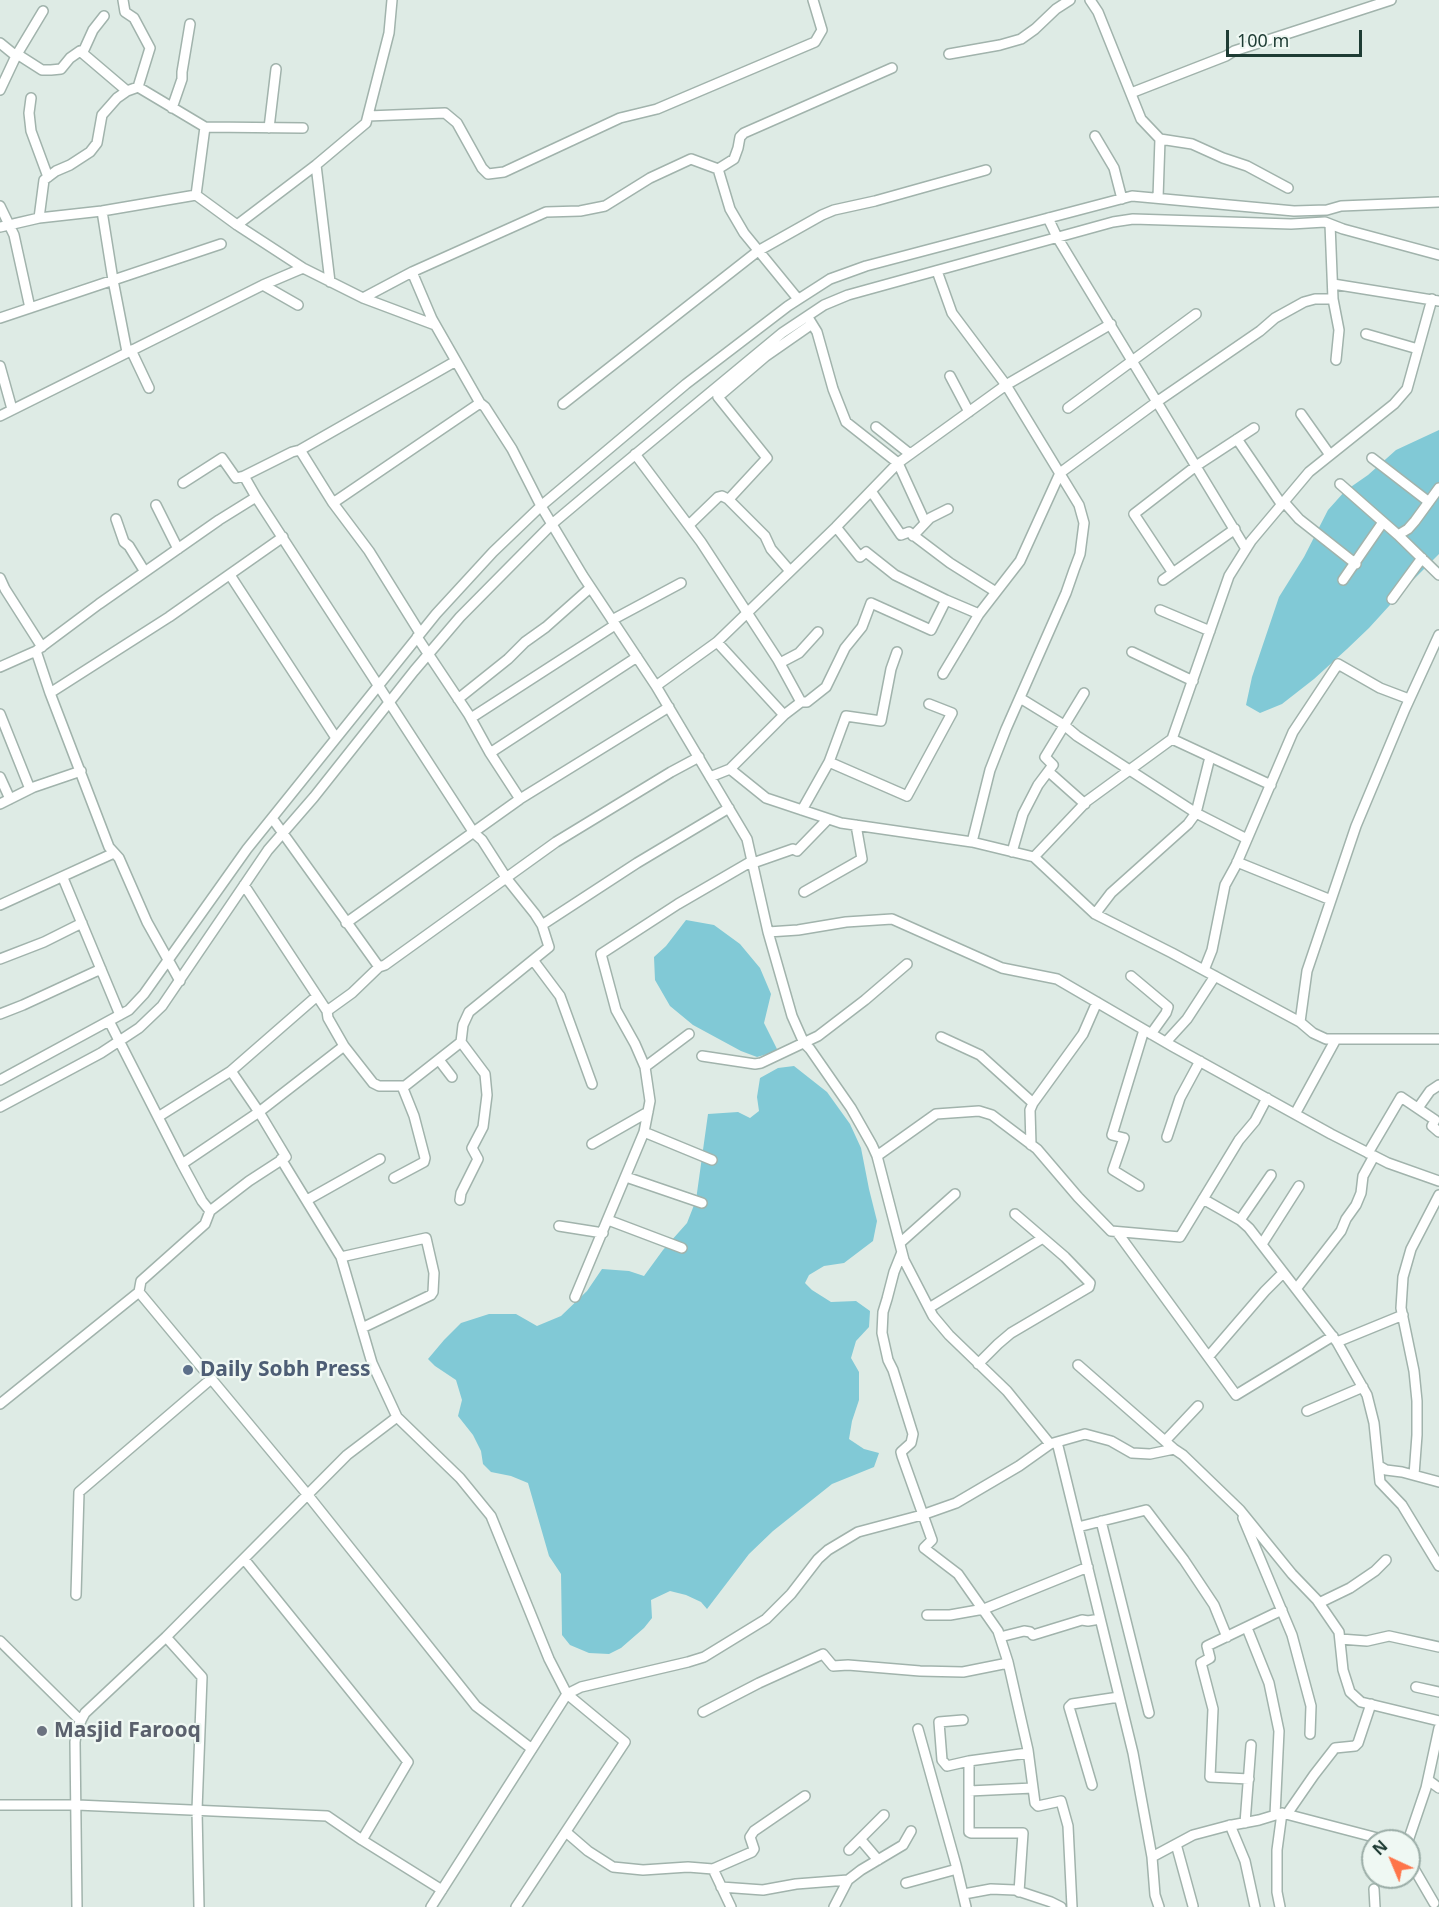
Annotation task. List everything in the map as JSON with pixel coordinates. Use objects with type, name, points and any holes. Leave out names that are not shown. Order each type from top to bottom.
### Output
[{"type":"street","points":[[123,0],[125,12],[134,18],[150,48],[138,87]]},
{"type":"street","points":[[237,225],[316,165],[366,123],[389,33],[392,1],[380,0]]},
{"type":"street","points":[[368,116],[445,113],[457,123],[482,168],[488,174],[504,172],[620,118],[657,109],[815,42],[822,30],[813,0]]},
{"type":"street","points":[[950,54],[1021,39],[1070,0]]},
{"type":"street","points":[[1090,0],[1098,12],[1131,93],[1131,99],[1141,119],[1160,139],[1192,144],[1246,166],[1288,188]]},
{"type":"street","points":[[1131,93],[1234,51],[1391,0]]},
{"type":"street","points":[[0,90],[17,55],[43,11]]},
{"type":"street","points":[[83,52],[93,30],[104,16]]},
{"type":"street","points":[[172,108],[182,80],[190,24]]},
{"type":"street","points":[[0,43],[42,70],[61,69],[70,58],[80,51],[83,52],[128,91]]},
{"type":"street","points":[[718,169],[734,159],[740,137],[744,133],[892,68]]},
{"type":"street","points":[[269,128],[276,69]]},
{"type":"street","points":[[39,218],[44,180],[90,152],[97,143],[102,115],[117,98],[138,87]]},
{"type":"street","points":[[138,87],[205,127],[303,129]]},
{"type":"street","points":[[30,98],[28,113],[31,131],[48,177]]},
{"type":"street","points":[[196,195],[205,127]]},
{"type":"street","points":[[1095,136],[1114,168],[1122,199]]},
{"type":"street","points":[[1158,198],[1160,139]]},
{"type":"street","points":[[363,298],[412,272],[546,212],[580,211],[605,206],[650,178],[691,159],[718,169]]},
{"type":"street","points":[[316,165],[330,282]]},
{"type":"street","points":[[718,169],[730,209],[744,233],[798,299]]},
{"type":"street","points":[[563,404],[758,251],[822,215],[986,170]]},
{"type":"street","points":[[4,226],[39,218],[102,211],[196,195],[303,268],[363,298],[435,325]]},
{"type":"street","points":[[0,1080],[129,1010],[144,994],[247,849],[419,635],[493,552],[541,506],[686,384],[798,299],[830,279],[866,266],[1132,196],[1294,211],[1327,210],[1341,206],[1439,202]]},
{"type":"street","points":[[0,206],[4,226],[14,235],[30,308]]},
{"type":"street","points":[[1327,210],[1333,299],[1340,330],[1336,360]]},
{"type":"street","points":[[102,211],[113,280],[129,351],[149,388]]},
{"type":"street","points":[[1048,218],[1057,237],[1112,324],[1246,549]]},
{"type":"street","points":[[728,499],[767,458],[718,397],[824,305],[848,295],[1113,222],[1133,219],[1328,223],[1439,255]]},
{"type":"street","points":[[0,318],[221,244]]},
{"type":"street","points":[[0,416],[264,285],[303,268]]},
{"type":"street","points":[[937,271],[952,313],[1006,385],[1079,505],[1084,523],[1081,546],[1066,593],[1005,729],[990,771],[972,842]]},
{"type":"street","points":[[412,272],[435,325],[480,403],[512,448],[541,506],[590,588],[656,686],[747,839],[768,932],[792,1016],[804,1043],[851,1108],[877,1156],[904,1260],[929,1308],[949,1335],[1007,1391],[1053,1443],[1078,1527],[1133,1753],[1152,1857],[1155,1895],[1159,1907]]},
{"type":"street","points":[[1034,857],[1085,804],[1172,739],[1229,576],[1246,549],[1310,472],[1394,404],[1407,389],[1418,349],[1436,300],[1333,284]]},
{"type":"street","points":[[264,285],[298,304]]},
{"type":"street","points":[[943,674],[979,614],[1020,561],[1060,473],[1275,318],[1304,302],[1315,299],[1333,299]]},
{"type":"street","points":[[1068,408],[1196,314]]},
{"type":"street","points":[[0,1107],[100,1053],[139,1028],[162,1006],[268,850],[460,617],[552,524],[782,333],[809,320]]},
{"type":"street","points":[[809,320],[817,332],[833,390],[846,422],[898,464],[925,522]]},
{"type":"street","points":[[656,686],[717,642],[910,454],[1006,385],[1112,324]]},
{"type":"street","points":[[1366,334],[1418,349]]},
{"type":"street","points":[[183,483],[222,458],[236,478],[244,476],[300,450],[456,361]]},
{"type":"street","points":[[0,366],[12,409]]},
{"type":"street","points":[[950,376],[969,412]]},
{"type":"street","points":[[333,503],[480,403]]},
{"type":"street","points":[[1301,414],[1330,455]]},
{"type":"street","points":[[876,427],[910,454]]},
{"type":"street","points":[[1173,573],[1134,514],[1196,466],[1254,429]]},
{"type":"street","points":[[1238,439],[1283,504],[1356,564]]},
{"type":"street","points":[[300,450],[333,503],[369,551],[419,635],[428,655],[471,718],[490,753],[520,799]]},
{"type":"street","points":[[635,454],[701,542],[780,663],[801,702]]},
{"type":"street","points":[[1372,458],[1429,502]]},
{"type":"street","points":[[244,476],[474,833],[482,840],[507,879],[535,914],[549,947],[469,1012],[463,1025],[461,1042],[482,1069],[487,1083],[485,1122],[472,1148],[478,1159],[459,1200]]},
{"type":"street","points":[[1340,483],[1439,575]]},
{"type":"street","points":[[1398,535],[1415,521],[1439,488]]},
{"type":"street","points":[[871,491],[901,535],[909,532],[950,563],[996,592]]},
{"type":"street","points":[[689,525],[717,497],[722,496],[728,499],[765,536],[771,549],[790,571]]},
{"type":"street","points":[[0,667],[39,649],[145,572],[256,497]]},
{"type":"street","points":[[156,505],[178,549]]},
{"type":"street","points":[[913,536],[925,522],[948,509]]},
{"type":"street","points":[[116,519],[124,542],[129,546],[145,572]]},
{"type":"street","points":[[1343,580],[1383,522]]},
{"type":"street","points":[[836,527],[860,556],[866,552],[895,575],[979,614]]},
{"type":"street","points":[[1163,580],[1235,530]]},
{"type":"street","points":[[50,693],[169,617],[283,537]]},
{"type":"street","points":[[1392,599],[1422,558]]},
{"type":"street","points":[[230,575],[336,738]]},
{"type":"street","points":[[0,578],[39,649],[50,693],[109,847],[119,858],[147,922],[180,981]]},
{"type":"street","points":[[471,718],[614,623],[681,583]]},
{"type":"street","points":[[458,699],[590,588]]},
{"type":"street","points":[[711,777],[730,769],[784,715],[801,702],[807,702],[826,687],[845,648],[862,627],[871,603],[931,630],[945,600]]},
{"type":"street","points":[[1160,610],[1210,631]]},
{"type":"street","points":[[780,663],[799,653],[818,632]]},
{"type":"street","points":[[1300,1022],[1306,971],[1356,826],[1409,699],[1439,635]]},
{"type":"street","points":[[717,642],[784,715]]},
{"type":"street","points":[[802,810],[829,762],[846,716],[881,721],[891,669],[897,652]]},
{"type":"street","points":[[1132,652],[1192,681]]},
{"type":"street","points":[[490,753],[637,657]]},
{"type":"street","points":[[1204,970],[1212,950],[1225,885],[1293,732],[1338,664],[1380,688],[1409,699]]},
{"type":"street","points":[[1012,852],[1023,814],[1038,785],[1053,765],[1044,757],[1084,693]]},
{"type":"street","points":[[1020,698],[1196,813],[1247,839]]},
{"type":"street","points":[[829,762],[907,796],[952,713],[929,704]]},
{"type":"street","points":[[346,922],[520,799],[669,708]]},
{"type":"street","points":[[0,714],[30,789]]},
{"type":"street","points":[[1172,739],[1271,785]]},
{"type":"street","points":[[1095,914],[1111,893],[1178,833],[1196,813],[1210,757]]},
{"type":"street","points":[[327,1011],[352,993],[379,967],[507,879],[556,842],[671,772],[699,758]]},
{"type":"street","points":[[730,769],[766,798],[828,819],[972,842],[1034,857],[1095,914],[1204,970],[1300,1022],[1313,1033],[1326,1038],[1439,1039]]},
{"type":"street","points":[[0,804],[30,789],[81,771]]},
{"type":"street","points":[[1049,772],[1085,804]]},
{"type":"street","points":[[0,777],[10,799]]},
{"type":"street","points":[[301,782],[314,797]]},
{"type":"street","points":[[542,926],[637,863],[729,808]]},
{"type":"street","points":[[272,818],[379,967]]},
{"type":"street","points":[[575,1297],[644,1132],[650,1101],[645,1067],[616,1010],[601,954],[678,904],[752,862],[793,849],[797,851],[828,819]]},
{"type":"street","points":[[804,892],[862,859],[856,825]]},
{"type":"street","points":[[0,905],[114,853]]},
{"type":"street","points":[[1237,862],[1331,900]]},
{"type":"street","points":[[63,878],[120,1015]]},
{"type":"street","points":[[243,885],[327,1011],[328,1018],[344,1046],[373,1083],[379,1086],[405,1086],[461,1042]]},
{"type":"street","points":[[768,932],[798,930],[846,922],[892,919],[1002,968],[1057,979],[1295,1114],[1388,1163],[1439,1181]]},
{"type":"street","points":[[0,959],[44,942],[82,923]]},
{"type":"street","points":[[533,960],[560,996],[592,1084]]},
{"type":"street","points":[[702,1056],[755,1064],[804,1043],[818,1036],[908,964]]},
{"type":"street","points":[[0,1014],[101,969]]},
{"type":"street","points":[[1131,976],[1168,1008],[1148,1032],[1112,1135],[1124,1138],[1113,1170],[1139,1186]]},
{"type":"street","points":[[1166,1042],[1187,1019],[1215,976]]},
{"type":"street","points":[[158,1117],[231,1071],[317,996]]},
{"type":"street","points":[[1031,1144],[1030,1110],[1033,1103],[1086,1030],[1097,1002]]},
{"type":"street","points":[[109,1021],[182,1164],[210,1211]]},
{"type":"street","points":[[645,1067],[689,1034]]},
{"type":"street","points":[[941,1037],[980,1055],[1033,1103]]},
{"type":"street","points":[[1295,1114],[1336,1039]]},
{"type":"street","points":[[182,1164],[259,1112],[344,1046]]},
{"type":"street","points":[[439,1059],[452,1077]]},
{"type":"street","points":[[1167,1137],[1180,1098],[1200,1061]]},
{"type":"street","points":[[0,1404],[139,1292],[141,1281],[205,1224],[210,1211],[286,1156],[231,1071]]},
{"type":"street","points":[[1418,1108],[1430,1091],[1439,1085]]},
{"type":"street","points":[[394,1178],[424,1162],[426,1158],[414,1116],[402,1086]]},
{"type":"street","points":[[1296,1289],[1341,1231],[1356,1205],[1371,1154],[1401,1097],[1435,1120],[1432,1126],[1439,1131]]},
{"type":"street","points":[[877,1156],[936,1114],[967,1110],[979,1111],[992,1115],[1031,1144],[1112,1231],[1180,1237],[1267,1098]]},
{"type":"street","points":[[592,1144],[648,1112]]},
{"type":"street","points":[[644,1132],[712,1160]]},
{"type":"street","points":[[281,1159],[341,1257],[372,1363],[398,1416],[460,1478],[491,1516],[549,1659],[567,1694],[624,1742],[516,1907]]},
{"type":"street","points":[[307,1200],[381,1159]]},
{"type":"street","points":[[1240,1220],[1271,1175]]},
{"type":"street","points":[[626,1178],[702,1203]]},
{"type":"street","points":[[1263,1244],[1299,1186]]},
{"type":"street","points":[[955,1194],[901,1247],[884,1312],[882,1333],[888,1360],[913,1434],[911,1443],[902,1452],[902,1456],[932,1540],[924,1548],[958,1574],[1000,1637],[1028,1753],[1035,1803],[1038,1806],[1061,1801],[1068,1826],[1072,1907]]},
{"type":"street","points":[[1414,1475],[1417,1401],[1414,1371],[1401,1308],[1403,1276],[1411,1249],[1439,1195]]},
{"type":"street","points":[[1203,1199],[1250,1228],[1335,1339],[1367,1395],[1374,1423],[1380,1482],[1402,1505],[1439,1566]]},
{"type":"street","points":[[978,1364],[1011,1333],[1089,1287],[1090,1283],[1078,1269],[1015,1214]]},
{"type":"street","points":[[608,1220],[682,1248]]},
{"type":"street","points":[[559,1226],[603,1233]]},
{"type":"street","points":[[1117,1232],[1236,1395],[1335,1339],[1403,1315]]},
{"type":"street","points":[[341,1257],[426,1238],[434,1273],[431,1295],[362,1329]]},
{"type":"street","points":[[929,1308],[1043,1238]]},
{"type":"street","points":[[1209,1356],[1283,1273]]},
{"type":"street","points":[[139,1292],[307,1494],[476,1706],[532,1749]]},
{"type":"street","points":[[1078,1365],[1183,1455],[1240,1510],[1292,1574],[1319,1603],[1339,1632],[1343,1670],[1350,1692],[1361,1702],[1439,1721]]},
{"type":"street","points":[[76,1595],[79,1492],[211,1379]]},
{"type":"street","points":[[1307,1411],[1363,1387]]},
{"type":"street","points":[[1165,1441],[1198,1406]]},
{"type":"street","points":[[76,1907],[75,1742],[77,1728],[85,1713],[166,1637],[347,1455],[398,1416]]},
{"type":"street","points":[[431,1907],[567,1694],[580,1687],[704,1657],[766,1619],[791,1594],[818,1559],[828,1550],[858,1532],[922,1515],[956,1503],[1053,1443],[1085,1434],[1111,1442],[1132,1453],[1150,1454],[1174,1449]]},
{"type":"street","points":[[1379,1466],[1386,1470],[1439,1482]]},
{"type":"street","points":[[1240,1510],[1292,1635],[1311,1706],[1310,1734]]},
{"type":"street","points":[[1078,1527],[1148,1511],[1215,1605],[1227,1637]]},
{"type":"street","points":[[1101,1521],[1149,1713]]},
{"type":"street","points":[[244,1559],[408,1762],[362,1840]]},
{"type":"street","points":[[1319,1603],[1375,1571],[1386,1560]]},
{"type":"street","points":[[927,1615],[950,1615],[984,1610],[1088,1567]]},
{"type":"street","points":[[1249,1779],[1210,1776],[1213,1709],[1201,1662],[1210,1658],[1207,1646],[1282,1610]]},
{"type":"street","points":[[1000,1637],[1024,1631],[1033,1635],[1082,1620],[1100,1619]]},
{"type":"street","points":[[1247,1628],[1269,1683],[1279,1731],[1282,1814],[1277,1850],[1277,1892],[1280,1907]]},
{"type":"street","points":[[1340,1640],[1367,1641],[1389,1636],[1439,1647]]},
{"type":"street","points":[[166,1637],[202,1677],[197,1810],[199,1907]]},
{"type":"street","points":[[0,1641],[81,1721]]},
{"type":"street","points":[[703,1712],[823,1654],[833,1665],[920,1671],[963,1672],[1008,1663]]},
{"type":"street","points":[[1416,1687],[1439,1692]]},
{"type":"street","points":[[1092,1785],[1069,1707],[1072,1704],[1119,1698]]},
{"type":"street","points":[[1282,1814],[1335,1748],[1355,1746],[1358,1743],[1371,1704]]},
{"type":"street","points":[[963,1720],[939,1722],[942,1760],[947,1766],[1028,1753]]},
{"type":"street","points":[[1412,1829],[1428,1780],[1439,1728]]},
{"type":"street","points":[[918,1729],[966,1907]]},
{"type":"street","points":[[1245,1823],[1251,1745]]},
{"type":"street","points":[[969,1761],[971,1833],[1023,1833],[1019,1892]]},
{"type":"street","points":[[1428,1780],[1439,1788]]},
{"type":"street","points":[[969,1791],[1033,1788]]},
{"type":"street","points":[[566,1832],[588,1851],[613,1867],[643,1870],[688,1867],[713,1869],[752,1852],[754,1849],[750,1837],[754,1831],[805,1796]]},
{"type":"street","points":[[0,1805],[77,1805],[327,1816],[442,1890]]},
{"type":"street","points":[[1152,1857],[1193,1835],[1282,1814],[1361,1834]]},
{"type":"street","points":[[849,1850],[884,1815]]},
{"type":"street","points":[[1230,1825],[1245,1862],[1256,1907]]},
{"type":"street","points":[[834,1907],[848,1880],[903,1845],[911,1831]]},
{"type":"street","points":[[861,1840],[878,1860]]},
{"type":"street","points":[[1176,1844],[1193,1906]]},
{"type":"street","points":[[713,1869],[731,1907]]},
{"type":"street","points":[[906,1883],[957,1869]]},
{"type":"street","points":[[721,1887],[763,1890],[796,1884],[848,1880]]},
{"type":"street","points":[[1421,1882],[1433,1904]]},
{"type":"street","points":[[964,1893],[991,1889],[1019,1892],[1060,1907]]},
{"type":"street","points":[[1374,1889],[1375,1907]]},
{"type":"water","points":[[1439,430],[1439,554],[1369,628],[1314,679],[1282,704],[1260,713],[1246,705],[1252,677],[1279,597],[1304,557],[1328,510],[1345,491],[1368,475],[1396,450]]},
{"type":"water","points":[[686,920],[714,925],[740,944],[760,968],[771,994],[764,1023],[778,1051],[757,1057],[741,1051],[693,1025],[670,1006],[655,980],[654,957],[666,946]]},
{"type":"water","points":[[794,1066],[827,1092],[850,1124],[861,1148],[877,1221],[873,1241],[844,1263],[824,1266],[809,1275],[805,1283],[831,1302],[856,1301],[870,1311],[869,1327],[856,1341],[851,1358],[859,1372],[859,1400],[849,1439],[864,1449],[879,1453],[874,1467],[832,1484],[773,1531],[749,1554],[707,1609],[701,1602],[670,1591],[651,1600],[652,1618],[621,1648],[609,1654],[589,1653],[570,1645],[562,1635],[561,1574],[549,1556],[528,1483],[511,1476],[491,1472],[483,1464],[481,1451],[473,1435],[458,1416],[462,1400],[456,1380],[428,1359],[461,1323],[489,1314],[516,1314],[537,1326],[561,1316],[587,1291],[602,1269],[629,1271],[644,1276],[687,1223],[696,1200],[708,1114],[738,1112],[750,1118],[759,1111],[757,1097],[760,1078],[778,1068]]},
{"type":"place","name":"Daily Sobh Press","points":[[188,1370]]},
{"type":"place","name":"Masjid Farooq","points":[[42,1731]]}]
